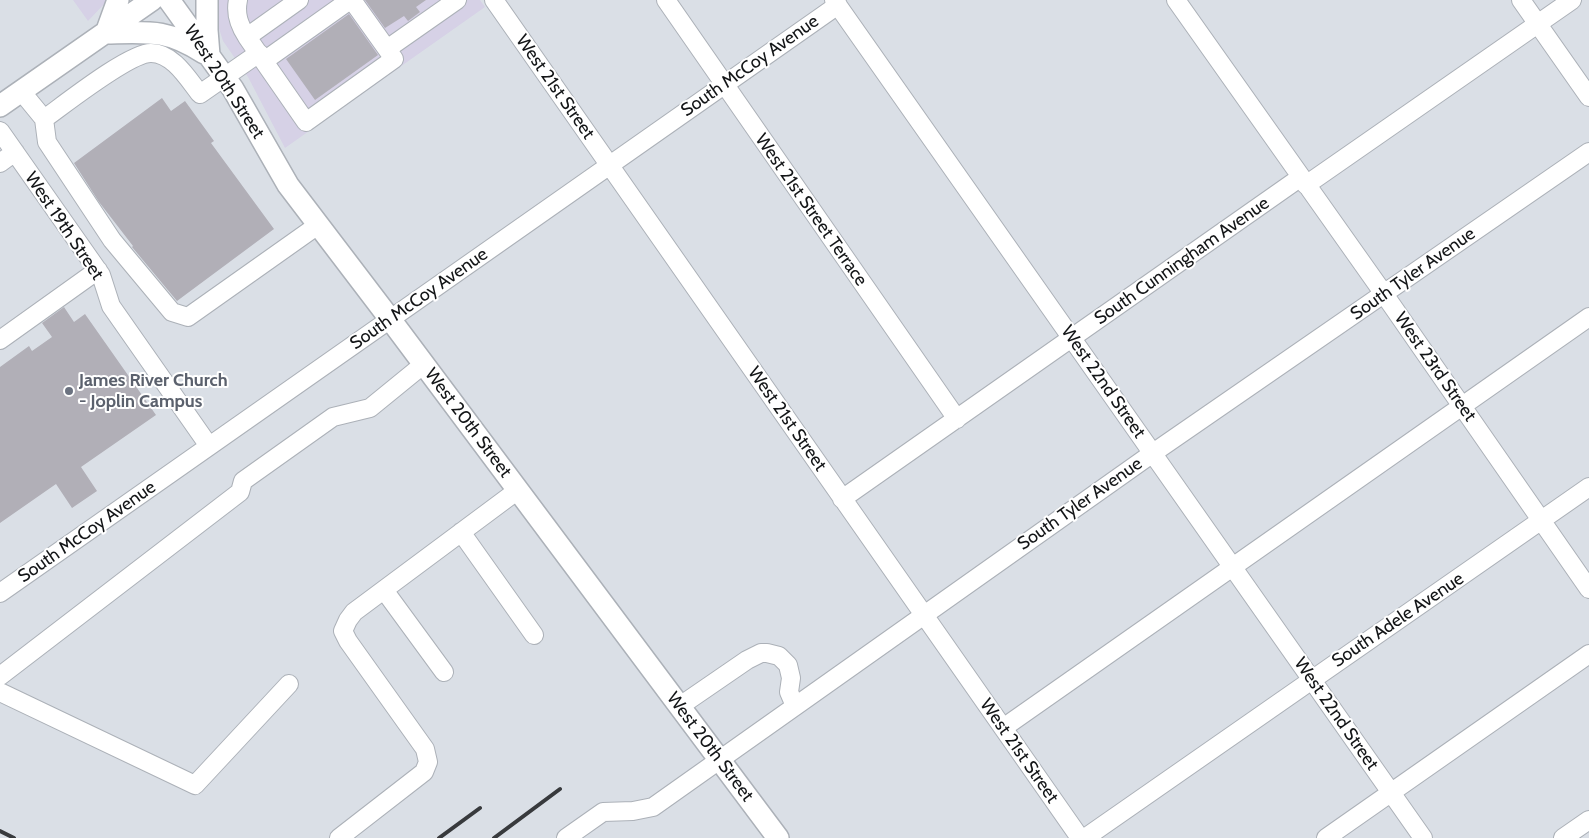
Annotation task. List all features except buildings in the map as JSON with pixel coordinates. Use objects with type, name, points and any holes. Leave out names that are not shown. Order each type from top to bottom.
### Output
[{"type":"main road","points":[[106,32],[118,0]]},
{"type":"main road","points":[[0,106],[152,0]]},
{"type":"main road","name":"West 20th Street","points":[[169,0],[233,89],[288,185],[778,838]]},
{"type":"main road","points":[[207,0],[209,56]]},
{"type":"main road","points":[[106,32],[155,32],[168,35],[188,42],[209,56]]},
{"type":"street","points":[[44,119],[111,71],[136,57],[152,53],[176,63],[200,94],[225,77],[261,57],[351,0],[394,59],[306,122],[261,57],[247,37],[238,22],[236,8],[238,0]]},
{"type":"street","points":[[247,37],[299,0]]},
{"type":"street","points":[[387,50],[457,0]]},
{"type":"street","name":"West 21st Street","points":[[494,0],[1080,838]]},
{"type":"street","name":"West 21st Street Terrace","points":[[666,0],[957,419]]},
{"type":"street","name":"West 23rd Street","points":[[1176,0],[1384,294],[1589,589]]},
{"type":"street","points":[[1521,0],[1589,97]]},
{"type":"street","name":"South Cunningham Avenue","points":[[842,499],[1073,338],[1572,0]]},
{"type":"street","name":"South McCoy Avenue","points":[[0,593],[724,85],[836,2]]},
{"type":"street","name":"West 22nd Street","points":[[836,2],[1423,838]]},
{"type":"street","points":[[21,91],[44,119],[47,142],[112,240],[172,312],[188,317],[318,225]]},
{"type":"street","name":"West 19th Street","points":[[0,131],[98,270],[111,306],[209,446]]},
{"type":"street","points":[[0,163],[15,152]]},
{"type":"street","name":"South Tyler Avenue","points":[[566,838],[604,812],[633,811],[653,807],[1153,453],[1589,152]]},
{"type":"street","points":[[0,340],[98,270]]},
{"type":"street","points":[[1003,728],[1589,317]]},
{"type":"street","points":[[0,676],[240,492],[243,481],[333,417],[370,408],[424,364]]},
{"type":"street","name":"South Adele Avenue","points":[[1085,838],[1589,487]]},
{"type":"street","points":[[339,838],[424,772],[428,762],[425,749],[348,641],[343,631],[348,620],[354,612],[518,490]]},
{"type":"street","points":[[461,532],[534,635]]},
{"type":"street","points":[[384,590],[444,672]]},
{"type":"street","points":[[680,706],[747,660],[761,653],[767,653],[779,656],[788,665],[791,678],[789,692],[795,706]]},
{"type":"street","points":[[1326,838],[1589,654]]},
{"type":"street","points":[[0,692],[195,785],[289,684]]},
{"type":"street","points":[[1563,838],[1589,820]]},
{"type":"shaded area","points":[[73,0],[108,0],[88,21]]},
{"type":"shaded area","points":[[215,0],[480,0],[485,7],[285,148],[248,77],[223,41],[216,19]]},
{"type":"railway","points":[[494,838],[560,789]]},
{"type":"railway","points":[[439,838],[480,808]]},
{"type":"railway","points":[[0,831],[14,838]]},
{"type":"place","name":"James River Church - Joplin Campus","points":[[69,391]]}]
